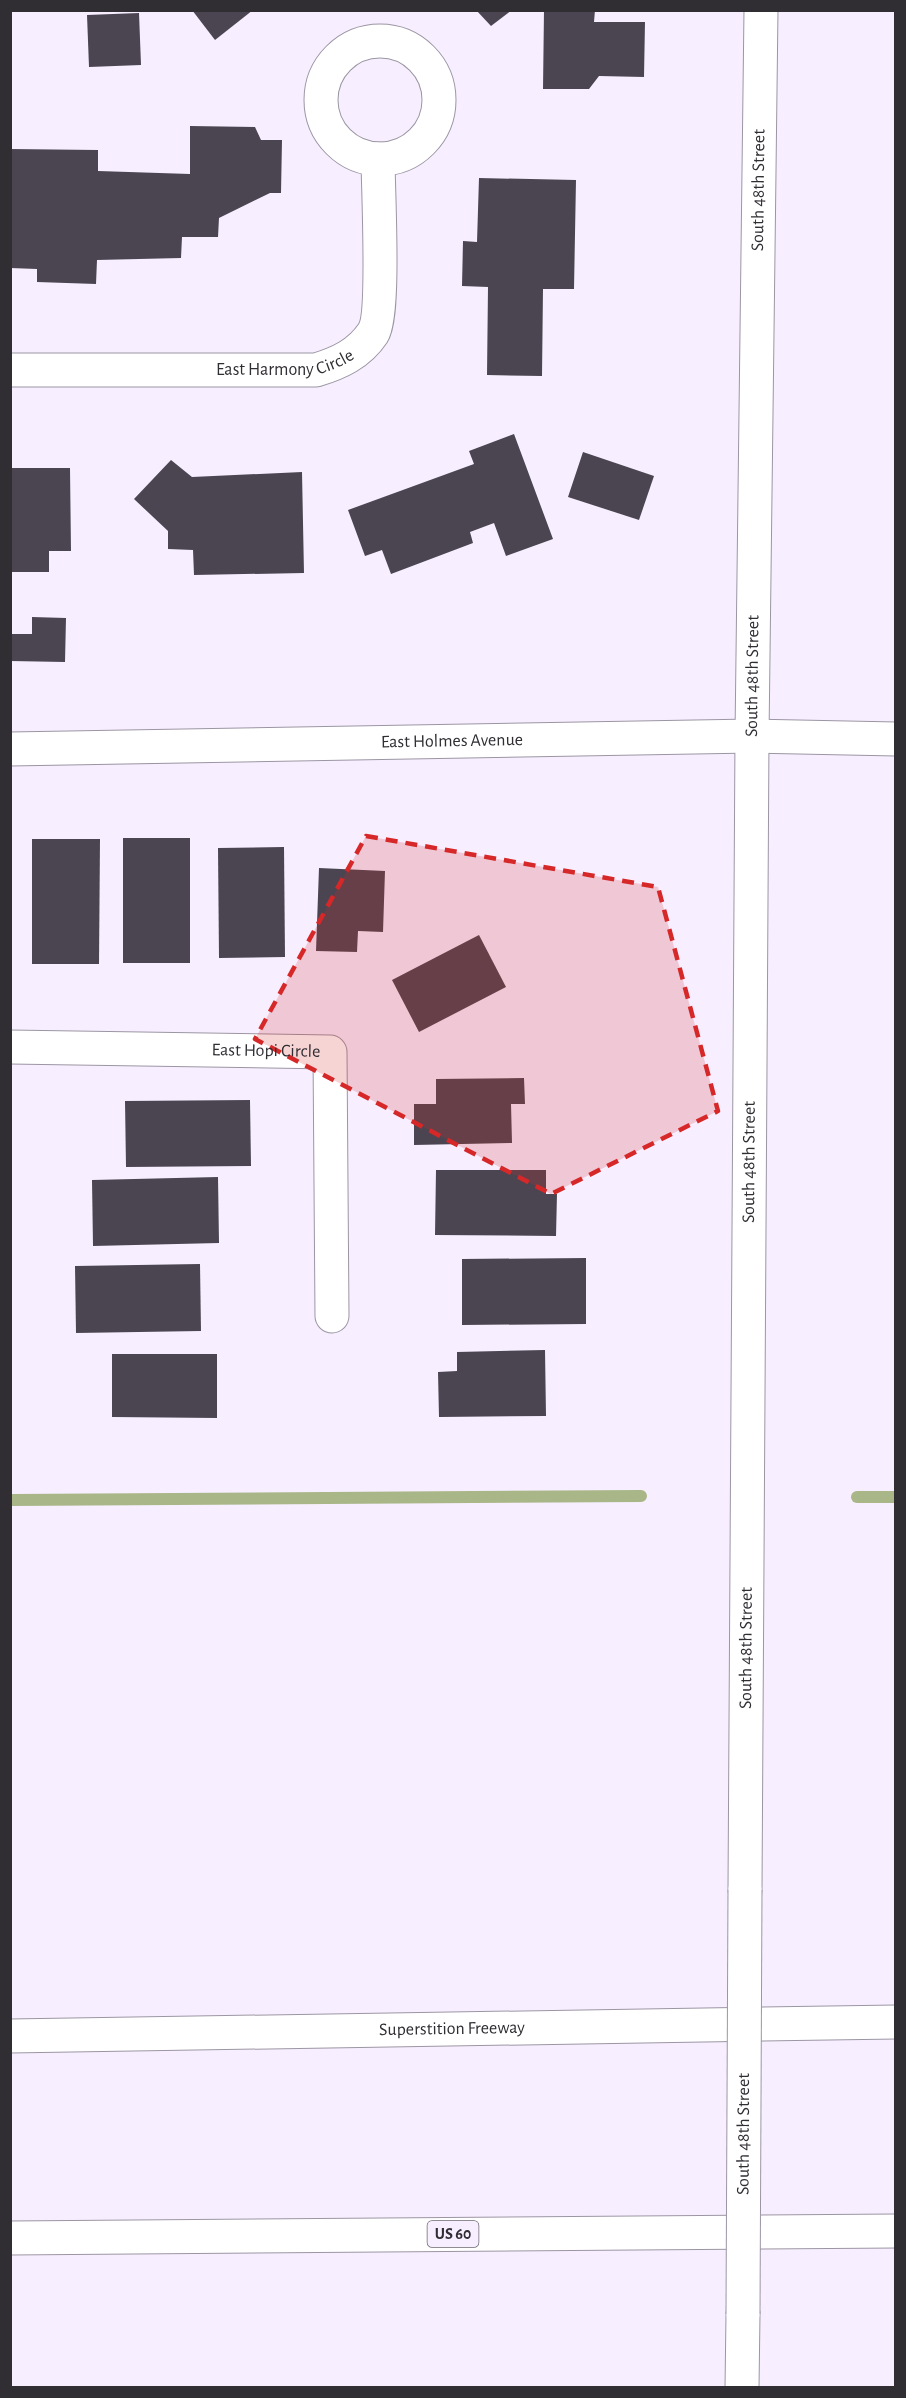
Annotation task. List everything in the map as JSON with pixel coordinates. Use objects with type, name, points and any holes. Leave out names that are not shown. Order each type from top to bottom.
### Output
[{"type":"main road","name":"South 48th Street","points":[[742,2388],[752,736],[760,10]]},
{"type":"main road","name":"East Harmony Circle","points":[[10,370],[316,370],[340,363],[360,348],[374,331],[379,306],[378,159]]},
{"type":"main road","name":"East Holmes Avenue","points":[[10,749],[752,736],[896,739]]},
{"type":"main road","name":"East Hopi Circle","points":[[10,1047],[330,1052],[332,1316]]},
{"type":"main road","name":"Superstition Freeway","points":[[10,2036],[896,2022]]},
{"type":"main road","points":[[10,2029],[150,2035]]},
{"type":"main road","name":"US 60","points":[[10,2238],[896,2231]]},
{"type":"highlighted area","points":[[366,836],[658,887],[718,1111],[551,1194],[255,1039]]},
{"type":"building","points":[[192,10],[253,10],[215,40]]},
{"type":"building","points":[[476,10],[512,10],[491,26]]},
{"type":"building","points":[[544,10],[595,10],[594,22],[645,22],[644,77],[599,76],[589,89],[543,89]]},
{"type":"building","points":[[139,13],[141,65],[89,67],[87,15]]},
{"type":"building","points":[[190,126],[255,127],[261,140],[282,140],[281,193],[270,193],[219,218],[218,237],[182,237],[181,258],[97,260],[96,284],[37,282],[37,269],[10,268],[10,149],[98,150],[98,171],[190,174]]},
{"type":"building","points":[[479,178],[576,180],[574,289],[543,289],[542,376],[487,375],[488,287],[462,286],[463,241],[477,242]]},
{"type":"building","points":[[514,434],[553,539],[506,556],[494,523],[470,532],[473,543],[391,574],[382,550],[365,556],[348,510],[474,464],[469,451]]},
{"type":"building","points":[[583,452],[654,476],[639,520],[568,497]]},
{"type":"building","points":[[171,460],[192,477],[302,472],[304,573],[194,575],[193,550],[168,549],[168,531],[134,499]]},
{"type":"building","points":[[10,468],[70,468],[71,551],[49,551],[49,572],[10,572]]},
{"type":"building","points":[[32,617],[66,618],[65,662],[10,661],[10,634],[32,634]]},
{"type":"building","points":[[123,838],[190,838],[190,963],[123,963]]},
{"type":"building","points":[[32,839],[100,839],[99,964],[32,964]]},
{"type":"building","points":[[284,847],[285,957],[219,958],[218,848]]},
{"type":"building","points":[[319,868],[385,871],[383,932],[358,931],[357,952],[316,951]]},
{"type":"building","points":[[479,935],[506,987],[419,1032],[392,980]]},
{"type":"building","points":[[524,1078],[525,1104],[511,1104],[512,1143],[414,1145],[414,1104],[436,1104],[436,1079]]},
{"type":"building","points":[[250,1100],[251,1166],[126,1167],[125,1101]]},
{"type":"building","points":[[436,1170],[546,1170],[546,1194],[557,1194],[556,1236],[435,1235]]},
{"type":"building","points":[[218,1177],[219,1243],[93,1246],[92,1180]]},
{"type":"building","points":[[586,1258],[586,1324],[462,1325],[462,1259]]},
{"type":"building","points":[[200,1264],[201,1331],[76,1333],[75,1266]]},
{"type":"building","points":[[545,1350],[546,1416],[439,1417],[438,1372],[457,1371],[457,1352]]},
{"type":"building","points":[[112,1354],[217,1354],[217,1418],[112,1417]]},
{"type":"waterway","points":[[10,1500],[641,1496]]},
{"type":"waterway","points":[[857,1497],[896,1497]]}]
